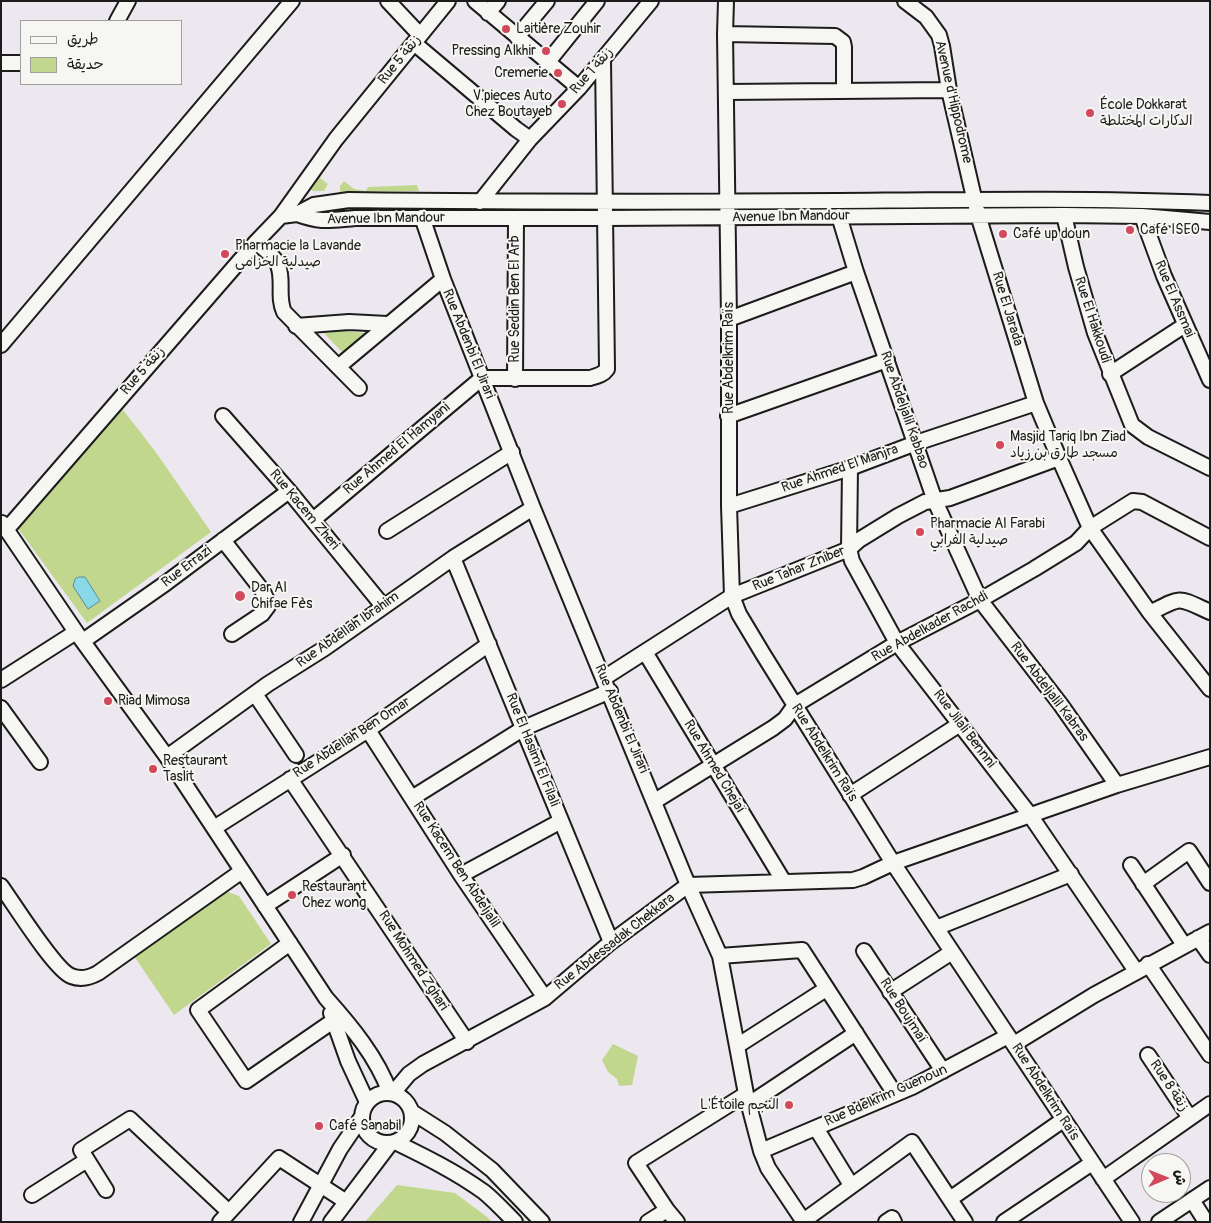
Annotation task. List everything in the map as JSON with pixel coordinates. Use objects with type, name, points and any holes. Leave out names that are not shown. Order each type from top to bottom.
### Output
[{"type":"street","points":[[118,20],[128,1]]},
{"type":"street","points":[[1,345],[292,1]]},
{"type":"street","points":[[388,1],[417,39],[530,139]]},
{"type":"street","name":"Rue 5 زنقة","points":[[4,526],[281,216],[336,139],[448,1]]},
{"type":"street","points":[[475,1],[579,88]]},
{"type":"street","points":[[488,13],[498,1]]},
{"type":"street","points":[[517,37],[547,1]]},
{"type":"street","points":[[547,62],[597,1]]},
{"type":"street","name":"Rue 1 زنقة","points":[[480,202],[530,139],[579,88],[651,1]]},
{"type":"street","name":"Rue Abdelkrim Raïs","points":[[726,1],[728,416],[732,596],[740,614],[794,705],[893,863],[1132,1222]]},
{"type":"street","name":"Avenue d'Hippodrome","points":[[905,1],[926,16],[938,36],[946,60],[950,90],[978,215]]},
{"type":"street","points":[[725,34],[835,36],[842,42],[844,47],[844,91]]},
{"type":"street","points":[[482,378],[590,378],[599,376],[607,369],[603,60]]},
{"type":"street","points":[[1,63],[20,63]]},
{"type":"street","points":[[726,92],[950,90]]},
{"type":"street","name":"Avenue Ibn Mandour","points":[[297,214],[314,205],[349,200],[605,202],[1086,199],[1210,203]]},
{"type":"street","points":[[281,216],[297,214]]},
{"type":"street","name":"Avenue Ibn Mandour","points":[[297,214],[315,220],[355,218],[1064,215],[1142,216],[1210,222]]},
{"type":"street","name":"Rue El Jarada","points":[[978,215],[1036,404],[1090,528],[1150,613],[1210,689]]},
{"type":"street","name":"Rue El Hakkoudi","points":[[1064,215],[1094,333],[1132,425],[1148,437],[1210,468]]},
{"type":"street","name":"Rue Abdeljalil Kabbao","points":[[839,216],[856,272],[935,500],[980,600]]},
{"type":"street","name":"Rue El Assmai","points":[[1142,216],[1164,276],[1210,380]]},
{"type":"street","name":"Rue Abdenbi El Jirari","points":[[422,218],[443,279],[533,508],[610,691],[688,885],[720,956],[748,1099],[761,1151],[772,1174],[803,1221]]},
{"type":"street","name":"Rue Seddin Ben El Arb","points":[[514,379],[516,218]]},
{"type":"street","points":[[256,242],[270,253],[277,264],[280,273],[280,305],[284,312],[359,388]]},
{"type":"street","points":[[729,319],[856,272]]},
{"type":"street","points":[[338,367],[443,279]]},
{"type":"street","points":[[296,326],[349,322],[387,324]]},
{"type":"street","points":[[1110,374],[1185,326]]},
{"type":"street","points":[[728,416],[887,360]]},
{"type":"street","name":"Rue Ahmed El Hamyani","points":[[312,520],[482,378]]},
{"type":"street","name":"Rue Ahmed El Manjra","points":[[729,506],[850,468],[1036,404]]},
{"type":"street","name":"Rue Kacem Zheri","points":[[223,416],[289,491],[383,606]]},
{"type":"street","points":[[387,531],[512,452]]},
{"type":"street","name":"Rue Tahar Zniber","points":[[604,678],[732,596],[849,550],[858,540],[925,502],[950,498],[1058,458]]},
{"type":"street","name":"Rue Jilali Bennni","points":[[850,468],[849,550],[852,561],[866,589],[897,643],[1030,815],[1071,874],[1210,1055]]},
{"type":"street","name":"Rue Errazi","points":[[1,680],[80,636],[166,584],[289,491]]},
{"type":"street","name":"Rue Abdelkader Rachdi","points":[[655,801],[773,728],[784,719],[794,705],[897,643],[980,600],[1076,543],[1090,528],[1133,501],[1137,500],[1210,538]]},
{"type":"street","name":"Rue Abdellah Ibrahim","points":[[167,756],[453,558],[533,508]]},
{"type":"street","points":[[4,526],[80,636],[167,756],[326,998],[351,1026],[368,1050],[392,1093]]},
{"type":"street","points":[[223,540],[262,590],[268,602],[268,606],[262,614],[232,634]]},
{"type":"street","name":"Rue El Hasimi El Filali","points":[[453,558],[611,942]]},
{"type":"street","points":[[1150,613],[1174,600],[1181,599],[1210,612]]},
{"type":"street","name":"Rue Abdeljalil Kabras","points":[[980,600],[1061,705],[1117,785]]},
{"type":"street","name":"Rue Abdellah Ben Omar","points":[[214,828],[368,730],[489,644]]},
{"type":"street","name":"Rue Ahmed Chejaï","points":[[646,652],[712,765],[784,882]]},
{"type":"street","points":[[412,798],[524,728],[610,691]]},
{"type":"street","points":[[255,694],[296,756]]},
{"type":"street","points":[[1,708],[40,762]]},
{"type":"street","points":[[850,795],[960,724]]},
{"type":"street","name":"Rue Kacem Ben Abdeljalil","points":[[368,730],[461,875],[545,998]]},
{"type":"street","name":"Rue Abdessadak Chekkara","points":[[392,1093],[416,1069],[545,998],[611,942],[688,885],[839,882],[853,880],[893,863],[1117,785],[1210,757]]},
{"type":"street","name":"Rue Mohmed Zghari","points":[[290,779],[343,855],[466,1042]]},
{"type":"street","points":[[461,875],[561,821]]},
{"type":"street","points":[[1143,884],[1189,851],[1210,883]]},
{"type":"street","points":[[265,906],[343,855]]},
{"type":"street","points":[[1131,865],[1184,945]]},
{"type":"street","points":[[1,886],[58,966],[72,977],[85,978],[98,973],[242,872]]},
{"type":"street","points":[[936,928],[1071,874]]},
{"type":"street","points":[[1204,935],[1210,956]]},
{"type":"street","name":"Rue Bdelkrim Guenoun","points":[[761,1151],[895,1094],[975,1055],[1011,1040],[1204,935]]},
{"type":"street","points":[[290,943],[198,1010],[246,1080],[333,1020]]},
{"type":"street","points":[[720,956],[802,950],[895,1094]]},
{"type":"street","name":"Rue Boujmaï","points":[[864,951],[943,1070]]},
{"type":"street","points":[[890,992],[952,952]]},
{"type":"street","points":[[737,1046],[826,989]]},
{"type":"street","points":[[326,998],[348,1060],[367,1102]]},
{"type":"street","points":[[677,1222],[636,1163],[748,1099],[856,1033]]},
{"type":"street","name":"Rue 8 زنقة","points":[[1148,1055],[1190,1118]]},
{"type":"street","points":[[301,1222],[340,1149],[361,1118],[367,1102],[373,1096],[381,1093],[392,1093],[402,1097],[412,1112],[409,1131],[405,1136],[392,1143],[330,1222]]},
{"type":"street","points":[[1103,1179],[1210,1104]]},
{"type":"street","points":[[412,1112],[445,1133],[485,1164],[542,1222]]},
{"type":"street","points":[[361,1118],[364,1130],[372,1139],[392,1143],[433,1160],[485,1193],[515,1222]]},
{"type":"street","points":[[106,1190],[81,1150],[130,1119],[225,1217],[279,1158],[345,1201]]},
{"type":"street","points":[[950,1199],[1063,1120]]},
{"type":"street","points":[[816,1128],[851,1185]]},
{"type":"street","points":[[803,1221],[912,1142],[965,1222]]},
{"type":"street","points":[[32,1195],[87,1160]]},
{"type":"street","points":[[1004,1222],[1092,1163]]},
{"type":"street","points":[[1159,1222],[1210,1188]]},
{"type":"street","points":[[1192,1200],[1206,1222]]},
{"type":"street","points":[[648,1222],[667,1210]]},
{"type":"street","points":[[886,1222],[892,1218],[894,1222]]},
{"type":"green space","points":[[315,170],[321,176],[320,178],[328,184],[324,191],[313,191],[308,188]]},
{"type":"green space","points":[[344,181],[354,189],[366,191],[368,187],[417,185],[419,191],[340,192],[340,186]]},
{"type":"green space","points":[[344,331],[366,333],[344,354],[324,333]]},
{"type":"green space","points":[[120,406],[155,451],[211,532],[87,623],[17,527]]},
{"type":"green space","points":[[228,892],[239,896],[271,944],[174,1015],[132,953],[215,894]]},
{"type":"green space","points":[[613,1044],[638,1056],[632,1085],[619,1086],[617,1079],[608,1072],[602,1060]]},
{"type":"green space","points":[[397,1185],[455,1193],[492,1222],[365,1222]]},
{"type":"water","points":[[85,577],[100,601],[88,609],[73,586],[75,579]]},
{"type":"place","name":"Laitière Zouhir","points":[[506,29]]},
{"type":"place","name":"Pressing Alkhir","points":[[546,51]]},
{"type":"place","name":"Cremerie","points":[[558,73]]},
{"type":"place","name":"V.pieces Auto Chez Boutayeb","points":[[562,104]]},
{"type":"place","name":"École Dokkarat الدكارات المختلطة","points":[[1090,113]]},
{"type":"place","name":"Café ISEO","points":[[1130,230]]},
{"type":"place","name":"Café up doun","points":[[1003,234]]},
{"type":"place","name":"Pharmacie la Lavande صيدلية الخزامى","points":[[225,254]]},
{"type":"place","name":"Masjid Tariq Ibn Ziad مسجد طارق بن زياد","points":[[1000,445]]},
{"type":"place","name":"Pharmacie Al Farabi صيدلية الفرابي","points":[[920,532]]},
{"type":"place","name":"Dar Al Chifae Fès","points":[[240,596]]},
{"type":"place","name":"Riad Mimosa","points":[[108,701]]},
{"type":"place","name":"Restaurant Taslit","points":[[153,769]]},
{"type":"place","name":"Restaurant Chez wong","points":[[292,895]]},
{"type":"place","name":"L'Étoile النجم","points":[[789,1105]]},
{"type":"place","name":"Café Sanabil","points":[[319,1126]]}]
